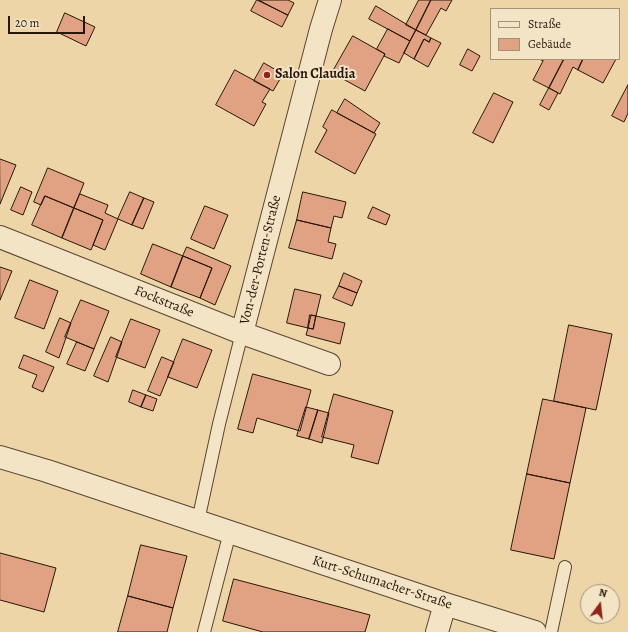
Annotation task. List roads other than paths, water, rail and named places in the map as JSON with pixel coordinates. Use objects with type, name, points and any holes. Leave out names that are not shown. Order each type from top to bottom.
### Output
[{"type":"street","name":"Von-der-Porten-Straße","points":[[242,333],[321,29],[330,0]]},
{"type":"street","name":"Fockstraße","points":[[0,237],[242,333],[329,364]]},
{"type":"street","name":"Kurt-Schumacher-Straße","points":[[0,457],[40,468],[445,604],[535,632]]},
{"type":"street","points":[[437,632],[445,604]]},
{"type":"lane","name":"Von-der-Porten-Straße","points":[[198,521],[218,424],[242,333]]},
{"type":"lane","points":[[204,632],[230,532]]},
{"type":"lane","points":[[550,632],[565,566]]},
{"type":"place","name":"Salon Claudia","points":[[267,75]]}]
